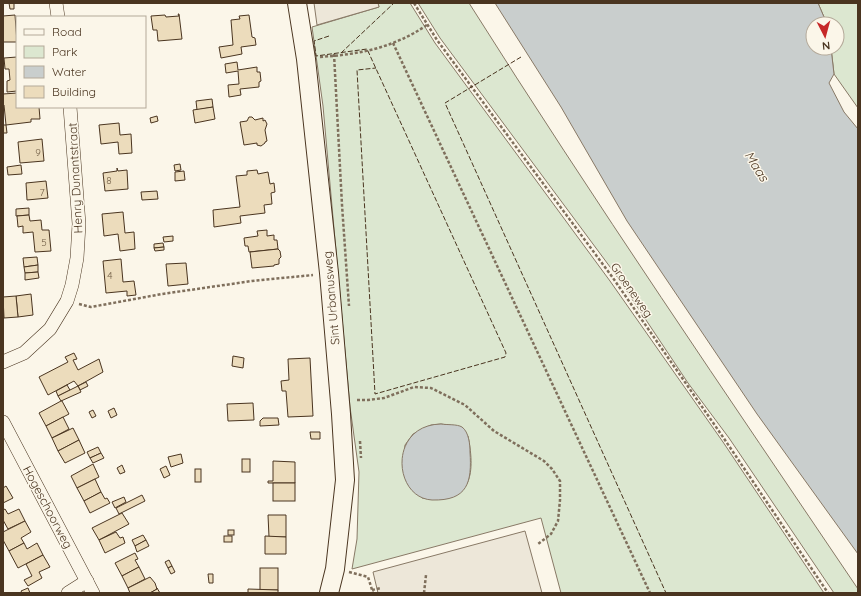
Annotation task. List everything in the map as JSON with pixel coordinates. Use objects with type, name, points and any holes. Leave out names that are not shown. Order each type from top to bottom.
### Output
[{"type":"street","points":[[56,3],[58,16]]},
{"type":"street","name":"Sint Urbanusweg","points":[[297,3],[306,58],[329,273],[345,480],[335,569],[329,593]]},
{"type":"street","name":"Henry Dunantstraat","points":[[3,362],[24,353],[50,329],[67,301],[72,285],[77,258],[79,224],[70,108]]},
{"type":"street","name":"Hogeschoorweg","points":[[3,422],[93,593]]},
{"type":"street","points":[[68,593],[87,581]]},
{"type":"path","name":"Groeneweg","points":[[414,3],[428,25],[613,278],[726,440],[828,593]]},
{"type":"path","points":[[350,307],[342,205],[335,55],[368,51],[393,43],[410,36],[428,25]]},
{"type":"path","points":[[393,43],[650,593]]},
{"type":"path","points":[[67,301],[91,306],[252,281],[329,273]]},
{"type":"path","points":[[357,407],[357,400],[384,398],[414,387],[431,388],[465,404],[494,431],[544,461],[552,469],[560,481],[560,500],[558,521],[551,534],[538,544]]},
{"type":"path","points":[[360,438],[361,459]]},
{"type":"path","points":[[335,569],[368,577],[372,592],[381,588]]},
{"type":"path","points":[[424,593],[426,575]]},
{"type":"green space","points":[[378,3],[410,3],[435,43],[610,281],[723,442],[824,593],[561,593],[541,518],[352,569],[357,539],[359,472],[350,407],[323,106],[312,27],[379,7]],"holes":[[[431,425],[448,425],[468,436],[471,464],[470,475],[466,485],[460,492],[451,497],[438,499],[422,498],[405,475],[403,462],[405,445],[413,434]]]},
{"type":"green space","points":[[418,3],[469,3],[612,224],[858,589],[858,593],[834,593],[729,438],[688,383],[616,275],[440,38]]},
{"type":"green space","points":[[818,3],[858,3],[858,108],[834,74],[832,56],[845,56],[845,16],[824,16]]},
{"type":"shaded area","points":[[314,3],[378,3],[379,7],[317,25]]},
{"type":"shaded area","points":[[525,531],[542,593],[378,593],[373,572]]},
{"type":"water","name":"Maas","points":[[495,3],[818,3],[824,16],[805,16],[805,56],[832,56],[834,74],[829,83],[844,112],[858,129],[858,554],[757,414],[627,221],[561,107]]},
{"type":"water","points":[[441,424],[460,426],[466,432],[470,446],[470,472],[465,488],[460,493],[453,497],[432,500],[419,496],[410,487],[404,475],[402,462],[405,448],[412,436],[424,427]]},
{"type":"building","points":[[9,3],[14,3],[14,9],[10,9]]},
{"type":"building","points":[[179,14],[182,39],[158,41],[157,30],[153,30],[151,16],[179,16]]},
{"type":"building","points":[[15,15],[16,42],[3,42],[3,16]]},
{"type":"building","points":[[249,15],[252,37],[255,38],[256,45],[241,47],[242,54],[221,58],[219,47],[233,45],[231,20],[240,19],[239,16]]},
{"type":"building","points":[[16,57],[16,91],[7,92],[7,81],[10,80],[9,69],[5,69],[4,58]]},
{"type":"building","points":[[237,62],[238,70],[257,67],[257,72],[260,72],[261,81],[259,82],[259,87],[240,89],[241,95],[229,97],[228,85],[239,84],[238,71],[226,73],[225,64]]},
{"type":"building","points":[[16,93],[16,108],[39,108],[40,119],[31,119],[31,122],[6,125],[3,94]]},
{"type":"building","points":[[212,99],[213,107],[197,110],[196,101]]},
{"type":"building","points":[[213,107],[215,119],[195,123],[193,110]]},
{"type":"building","points":[[157,116],[158,121],[151,123],[150,118]]},
{"type":"building","points":[[249,117],[252,117],[255,120],[263,118],[263,121],[265,120],[267,124],[265,130],[267,141],[261,146],[257,145],[257,143],[244,145],[240,122],[247,121]]},
{"type":"building","points":[[119,123],[120,135],[131,134],[132,153],[119,154],[118,142],[101,144],[99,125]]},
{"type":"building","points":[[3,125],[6,125],[7,133],[3,133]]},
{"type":"building","points":[[42,139],[44,161],[20,163],[18,142]]},
{"type":"building","points":[[180,164],[181,170],[175,171],[174,165]]},
{"type":"building","points":[[21,165],[22,174],[8,175],[7,167]]},
{"type":"building","points":[[117,168],[118,171],[127,170],[128,189],[105,191],[103,173],[117,171]]},
{"type":"building","points":[[257,170],[258,174],[268,172],[270,184],[274,183],[275,192],[271,193],[272,204],[264,205],[265,213],[240,216],[241,223],[214,227],[213,210],[240,207],[236,176],[247,175],[247,171]]},
{"type":"building","points":[[184,171],[185,180],[175,181],[175,172]]},
{"type":"building","points":[[46,181],[48,198],[27,200],[26,183]]},
{"type":"building","points":[[157,191],[158,199],[142,200],[141,192]]},
{"type":"building","points":[[29,208],[29,215],[16,216],[16,209]]},
{"type":"building","points":[[123,212],[125,233],[134,232],[135,249],[120,251],[118,234],[104,236],[102,214]]},
{"type":"building","points":[[29,215],[30,221],[41,220],[42,230],[49,230],[51,251],[35,252],[33,232],[23,233],[23,226],[18,227],[17,216]]},
{"type":"building","points":[[267,230],[267,236],[274,235],[274,240],[277,240],[278,249],[249,252],[248,246],[245,246],[244,238],[258,236],[257,231]]},
{"type":"building","points":[[173,236],[173,241],[164,242],[163,237]]},
{"type":"building","points":[[163,243],[164,247],[154,248],[154,244]]},
{"type":"building","points":[[164,247],[164,250],[155,251],[154,248]]},
{"type":"building","points":[[278,249],[281,257],[279,259],[279,264],[274,266],[252,268],[250,252]]},
{"type":"building","points":[[37,257],[38,265],[24,267],[23,258]]},
{"type":"building","points":[[121,259],[123,282],[134,281],[136,295],[127,296],[127,291],[106,293],[103,261]]},
{"type":"building","points":[[186,263],[188,284],[168,286],[166,264]]},
{"type":"building","points":[[38,265],[38,272],[25,273],[24,267]]},
{"type":"building","points":[[38,272],[39,278],[25,280],[25,273]]},
{"type":"building","points":[[31,294],[33,315],[18,317],[16,296]]},
{"type":"building","points":[[16,296],[18,317],[4,318],[3,297]]},
{"type":"building","points":[[74,353],[77,359],[73,360],[78,370],[99,359],[103,372],[78,386],[74,381],[48,395],[39,377],[68,362],[65,357]]},
{"type":"building","points":[[233,356],[244,358],[243,368],[232,366]]},
{"type":"building","points":[[310,358],[313,416],[288,417],[286,391],[282,391],[281,381],[289,380],[288,359]]},
{"type":"building","points":[[86,382],[88,386],[80,390],[78,386]]},
{"type":"building","points":[[67,385],[70,390],[58,396],[56,391]]},
{"type":"building","points":[[78,386],[81,392],[61,401],[58,396]]},
{"type":"building","points":[[61,401],[69,414],[46,426],[39,413]]},
{"type":"building","points":[[253,403],[254,420],[228,421],[227,404]]},
{"type":"building","points":[[114,408],[117,415],[111,418],[108,411]]},
{"type":"building","points":[[93,410],[96,416],[92,418],[89,412]]},
{"type":"building","points":[[63,417],[69,429],[52,438],[46,426]]},
{"type":"building","points":[[263,418],[278,418],[279,425],[260,426],[260,421]]},
{"type":"building","points":[[73,428],[79,440],[58,451],[52,438]]},
{"type":"building","points":[[310,432],[320,432],[320,439],[311,439]]},
{"type":"building","points":[[79,440],[85,453],[65,463],[58,451]]},
{"type":"building","points":[[98,447],[101,453],[90,458],[87,452]]},
{"type":"building","points":[[101,453],[104,458],[93,463],[90,458]]},
{"type":"building","points":[[181,454],[183,463],[171,467],[168,457]]},
{"type":"building","points":[[242,459],[250,459],[250,472],[242,472]]},
{"type":"building","points":[[273,461],[295,462],[295,483],[268,483],[268,481],[273,481]]},
{"type":"building","points":[[93,464],[99,477],[77,488],[71,476]]},
{"type":"building","points":[[122,465],[125,472],[120,474],[117,468]]},
{"type":"building","points":[[166,466],[170,475],[164,478],[160,469]]},
{"type":"building","points":[[195,469],[201,469],[201,482],[195,482]]},
{"type":"building","points":[[95,479],[101,492],[84,501],[77,488]]},
{"type":"building","points":[[273,483],[295,483],[295,501],[273,501]]},
{"type":"building","points":[[6,486],[13,498],[3,503],[3,488]]},
{"type":"building","points":[[101,492],[105,499],[107,498],[110,503],[90,513],[84,501]]},
{"type":"building","points":[[142,495],[145,501],[119,514],[116,508]]},
{"type":"building","points":[[124,497],[126,502],[115,508],[112,502]]},
{"type":"building","points":[[5,509],[8,514],[19,509],[25,521],[8,529],[3,520],[3,510]]},
{"type":"building","points":[[122,513],[129,524],[99,540],[92,528]]},
{"type":"building","points":[[268,515],[286,515],[286,537],[269,537]]},
{"type":"building","points":[[25,521],[31,532],[21,538],[24,543],[9,551],[3,540],[3,532]]},
{"type":"building","points":[[228,530],[234,530],[234,535],[228,535]]},
{"type":"building","points":[[116,532],[120,538],[123,537],[125,543],[105,553],[99,540]]},
{"type":"building","points":[[143,535],[146,540],[135,546],[132,540]]},
{"type":"building","points":[[224,536],[232,536],[232,542],[224,542]]},
{"type":"building","points":[[265,536],[286,537],[286,554],[265,554]]},
{"type":"building","points":[[146,540],[149,546],[137,552],[135,546]]},
{"type":"building","points":[[24,543],[27,549],[37,543],[43,555],[18,568],[9,551]]},
{"type":"building","points":[[135,553],[138,559],[135,560],[139,567],[122,576],[115,563]]},
{"type":"building","points":[[43,555],[50,567],[39,572],[42,578],[28,586],[24,580],[32,576],[26,564]]},
{"type":"building","points":[[169,560],[172,566],[168,568],[165,562]]},
{"type":"building","points":[[172,566],[175,572],[171,574],[168,568]]},
{"type":"building","points":[[139,567],[145,579],[128,588],[122,576]]},
{"type":"building","points":[[260,568],[278,568],[278,590],[260,590]]},
{"type":"building","points":[[208,574],[213,574],[213,583],[209,583]]},
{"type":"building","points":[[150,577],[155,583],[157,589],[150,593],[130,593],[128,588]]},
{"type":"building","points":[[28,588],[30,593],[22,593],[21,591]]},
{"type":"building","points":[[157,589],[160,593],[150,593]]},
{"type":"building","points":[[248,589],[278,590],[278,593],[248,593]]},
{"type":"fence","points":[[341,53],[394,3]]},
{"type":"fence","points":[[329,36],[314,41],[316,56],[367,49],[506,353],[505,357],[375,394],[357,70],[376,68]]},
{"type":"fence","points":[[521,57],[445,103],[666,593]]}]
